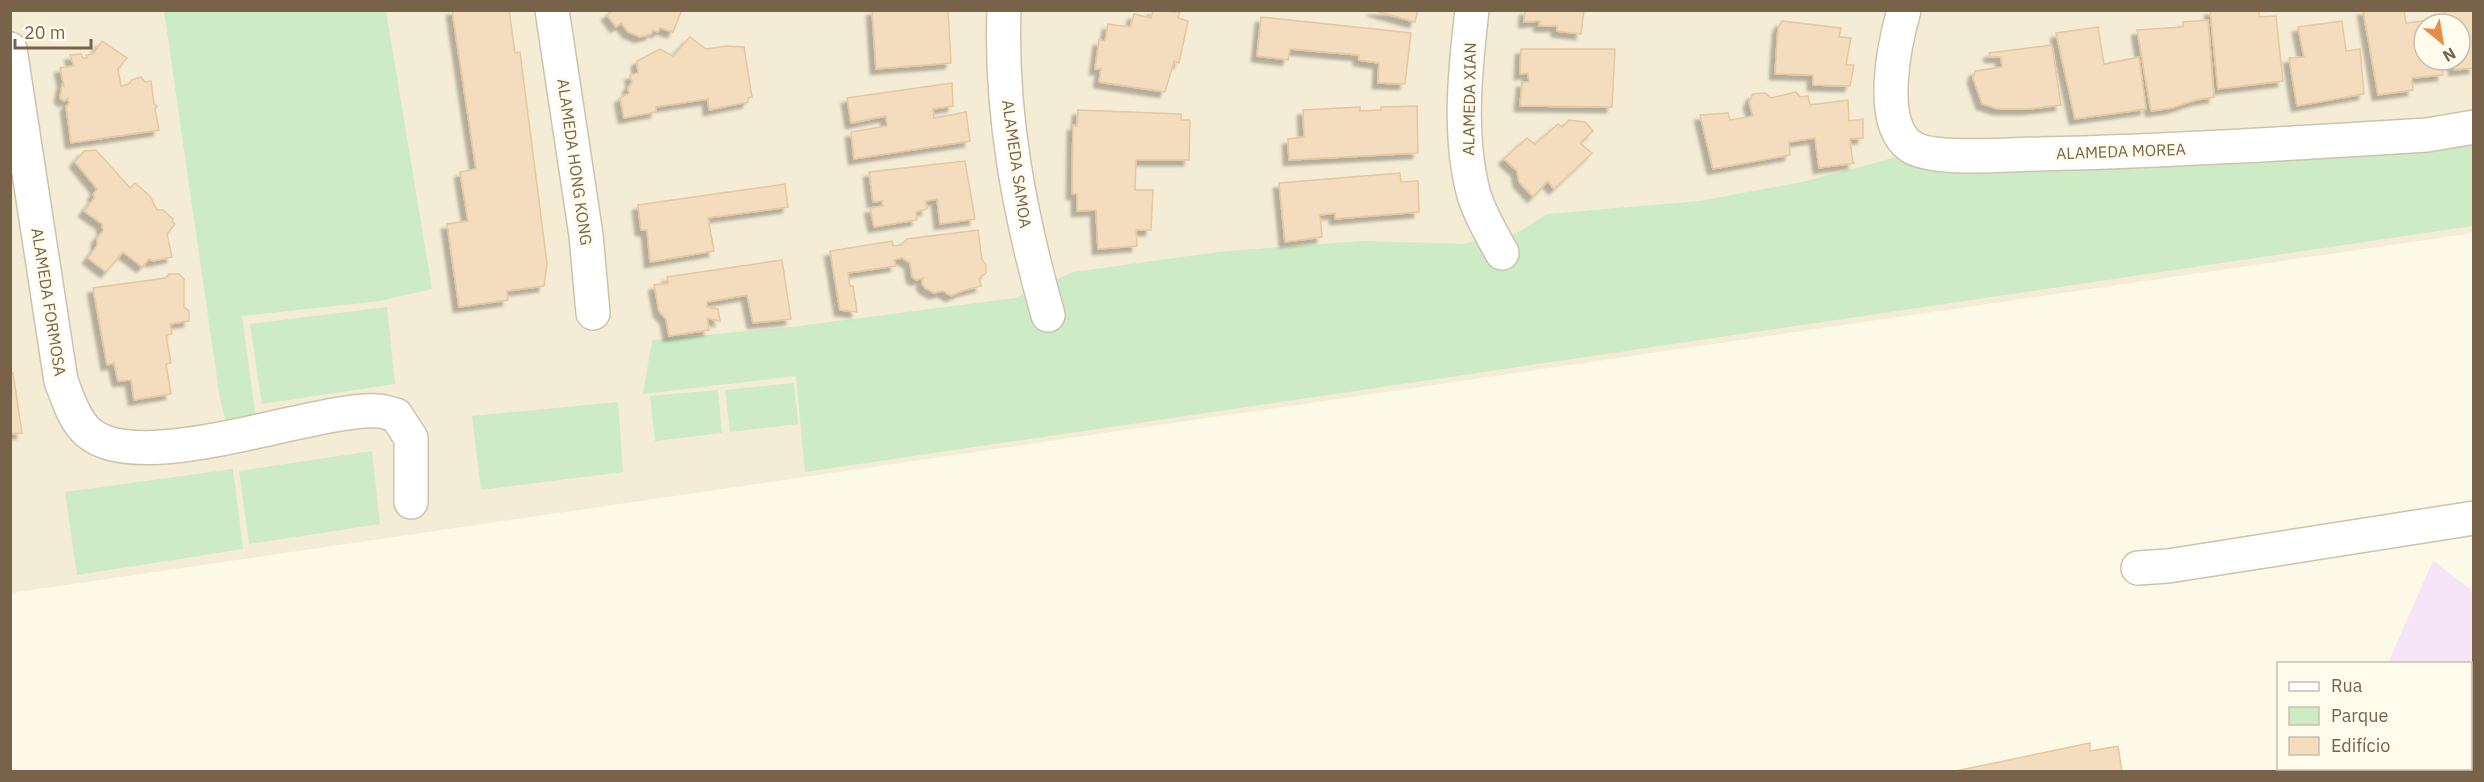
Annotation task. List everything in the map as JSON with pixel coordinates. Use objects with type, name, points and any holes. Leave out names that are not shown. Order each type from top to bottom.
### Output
[{"type":"street","name":"ALAMEDA HONG KONG","points":[[552,10],[586,235],[593,313]]},
{"type":"street","name":"ALAMEDA SAMOA","points":[[1004,10],[1007,112],[1016,178],[1032,256],[1048,315]]},
{"type":"street","name":"ALAMEDA XIAN","points":[[1472,10],[1466,90],[1466,149],[1475,198],[1502,253]]},
{"type":"street","name":"ALAMEDA MOREA","points":[[1904,10],[1895,42],[1891,76],[1892,109],[1897,127],[1905,141],[1920,151],[1952,155],[2114,152],[2427,135],[2474,127]]},
{"type":"street","name":"ALAMEDA FORMOSA","points":[[10,48],[61,381],[83,428],[103,441],[127,446],[165,447],[217,440],[336,414],[378,411],[396,415],[411,438],[411,502]]},
{"type":"street","points":[[2138,568],[2168,566],[2474,518]]},
{"type":"street","points":[[2412,528],[2460,538],[2474,537]]},
{"type":"shaded area","points":[[10,11],[2473,11],[2473,233],[11,593]]},
{"type":"shaded area","points":[[2433,561],[2473,591],[2473,771],[2340,771],[2472,770],[2472,662],[2388,662]]},
{"type":"green space","points":[[164,11],[386,11],[432,289],[379,301],[242,316],[256,419],[226,422],[220,399]]},
{"type":"green space","points":[[2473,141],[2473,226],[805,472],[796,376],[643,394],[652,340],[791,327],[1015,298],[1073,272],[1226,251],[1363,241],[1461,244],[1515,234],[1547,214],[1700,201],[1807,181],[1904,155]]},
{"type":"green space","points":[[387,307],[395,384],[262,404],[250,324]]},
{"type":"green space","points":[[794,383],[798,424],[730,432],[725,390]]},
{"type":"green space","points":[[718,390],[722,433],[655,441],[650,396]]},
{"type":"green space","points":[[618,402],[623,472],[481,490],[472,416]]},
{"type":"green space","points":[[372,451],[380,524],[249,544],[239,471]]},
{"type":"green space","points":[[233,469],[243,549],[77,575],[65,492]]},
{"type":"building","points":[[452,10],[509,10],[515,53],[520,52],[547,264],[544,286],[507,291],[508,300],[459,307],[447,224],[468,221],[460,172],[476,169]]},
{"type":"building","points":[[613,10],[682,10],[673,32],[660,28],[658,32],[653,30],[651,34],[640,37],[628,32],[621,23],[616,27],[607,15]]},
{"type":"building","points":[[872,10],[948,10],[951,63],[876,69]]},
{"type":"building","points":[[1153,10],[1180,12],[1178,18],[1188,21],[1179,63],[1174,61],[1165,92],[1099,82],[1101,69],[1095,69],[1099,40],[1105,41],[1108,24],[1130,27],[1134,14],[1151,18]]},
{"type":"building","points":[[1372,10],[1418,10],[1415,22]]},
{"type":"building","points":[[1525,10],[1584,10],[1581,34],[1557,31],[1557,26],[1539,26],[1540,21],[1524,22]]},
{"type":"building","points":[[2210,10],[2259,10],[2259,17],[2276,16],[2283,81],[2218,89]]},
{"type":"building","points":[[2363,10],[2404,10],[2406,23],[2412,22],[2412,72],[2443,72],[2443,75],[2412,78],[2413,90],[2378,95]]},
{"type":"building","points":[[2444,10],[2474,10],[2474,68],[2472,68],[2472,12],[2444,12]]},
{"type":"building","points":[[1261,17],[1411,33],[1405,84],[1378,83],[1379,63],[1359,60],[1359,55],[1290,49],[1288,60],[1257,56]]},
{"type":"building","points":[[2208,20],[2214,97],[2151,111],[2137,30],[2183,27],[2183,22]]},
{"type":"building","points":[[1782,21],[1841,28],[1839,37],[1851,38],[1846,65],[1854,65],[1850,86],[1813,85],[1813,75],[1775,74],[1778,28]]},
{"type":"building","points":[[2342,21],[2346,51],[2360,49],[2364,94],[2297,106],[2289,58],[2304,57],[2298,27]]},
{"type":"building","points":[[2098,27],[2104,64],[2139,57],[2146,109],[2075,119],[2056,33]]},
{"type":"building","points":[[690,37],[706,49],[727,46],[744,47],[752,97],[748,98],[748,102],[709,110],[708,99],[656,107],[656,112],[624,118],[620,98],[629,93],[628,88],[632,82],[630,75],[638,73],[637,61],[660,49],[673,56]]},
{"type":"building","points":[[102,41],[127,58],[118,69],[121,86],[141,77],[145,82],[151,81],[154,104],[157,106],[155,109],[159,130],[71,143],[66,106],[69,103],[68,98],[64,101],[60,98],[62,85],[64,86],[60,68],[74,66],[70,55],[81,54],[83,58],[87,58],[86,55],[93,54]]},
{"type":"building","points":[[2052,45],[2061,105],[2028,109],[1998,109],[1982,104],[1973,78],[1975,71],[2002,67],[2001,57],[1990,57],[1989,53]]},
{"type":"building","points":[[1521,49],[1615,49],[1612,107],[1520,106],[1522,82],[1529,82],[1528,73],[1520,74]]},
{"type":"building","points":[[952,83],[953,106],[933,109],[934,118],[966,112],[970,141],[854,159],[851,132],[887,126],[886,116],[851,123],[847,98]]},
{"type":"building","points":[[1796,92],[1800,97],[1808,96],[1810,105],[1848,100],[1849,121],[1863,119],[1863,138],[1850,139],[1853,163],[1855,163],[1819,168],[1815,138],[1789,142],[1790,155],[1713,169],[1700,115],[1728,113],[1730,120],[1753,116],[1749,102],[1753,94],[1765,93],[1771,98]]},
{"type":"building","points":[[1417,106],[1418,153],[1289,160],[1288,139],[1304,137],[1303,110],[1360,107],[1360,111],[1381,110],[1381,107]]},
{"type":"building","points":[[1078,110],[1181,114],[1181,120],[1190,120],[1189,160],[1136,160],[1135,190],[1153,190],[1151,230],[1136,230],[1137,246],[1098,249],[1096,210],[1077,211],[1077,194],[1072,194],[1073,125],[1077,126]]},
{"type":"building","points":[[1569,120],[1585,122],[1593,131],[1580,143],[1592,153],[1554,189],[1548,181],[1533,197],[1519,182],[1517,171],[1504,159],[1527,138],[1535,144],[1558,124],[1562,127]]},
{"type":"building","points":[[96,150],[130,188],[135,183],[150,196],[157,210],[163,210],[173,219],[175,224],[167,234],[172,257],[153,261],[149,259],[142,267],[123,252],[106,272],[88,258],[97,246],[97,238],[103,231],[102,224],[84,211],[95,197],[93,195],[97,189],[75,162],[84,151]]},
{"type":"building","points":[[965,161],[975,219],[940,224],[937,199],[926,201],[927,209],[916,212],[917,220],[874,227],[870,208],[883,206],[882,201],[873,202],[869,172]]},
{"type":"building","points":[[1400,173],[1401,182],[1418,181],[1419,212],[1335,219],[1335,213],[1320,215],[1322,237],[1285,242],[1279,183]]},
{"type":"building","points":[[785,184],[788,207],[708,218],[714,251],[650,262],[647,230],[641,230],[638,205]]},
{"type":"building","points":[[978,230],[982,260],[986,264],[986,273],[979,278],[981,286],[951,296],[943,291],[934,293],[922,284],[923,278],[916,280],[912,277],[910,263],[902,258],[894,260],[896,266],[848,273],[850,286],[853,286],[857,312],[840,310],[830,251],[892,241],[893,246],[901,245],[907,239]]},
{"type":"building","points":[[782,260],[791,319],[753,323],[747,295],[707,302],[707,307],[718,309],[720,321],[707,318],[709,330],[669,336],[666,319],[659,311],[654,285],[668,283],[667,277]]},
{"type":"building","points":[[169,274],[179,274],[184,279],[184,307],[189,311],[189,321],[170,324],[172,334],[166,335],[171,363],[166,364],[171,394],[134,400],[131,380],[118,381],[114,363],[107,365],[93,288],[166,278]]},
{"type":"building","points":[[10,373],[13,373],[22,433],[10,434]]},
{"type":"building","points":[[2090,743],[2090,751],[2118,746],[2122,772],[1951,772]]}]
